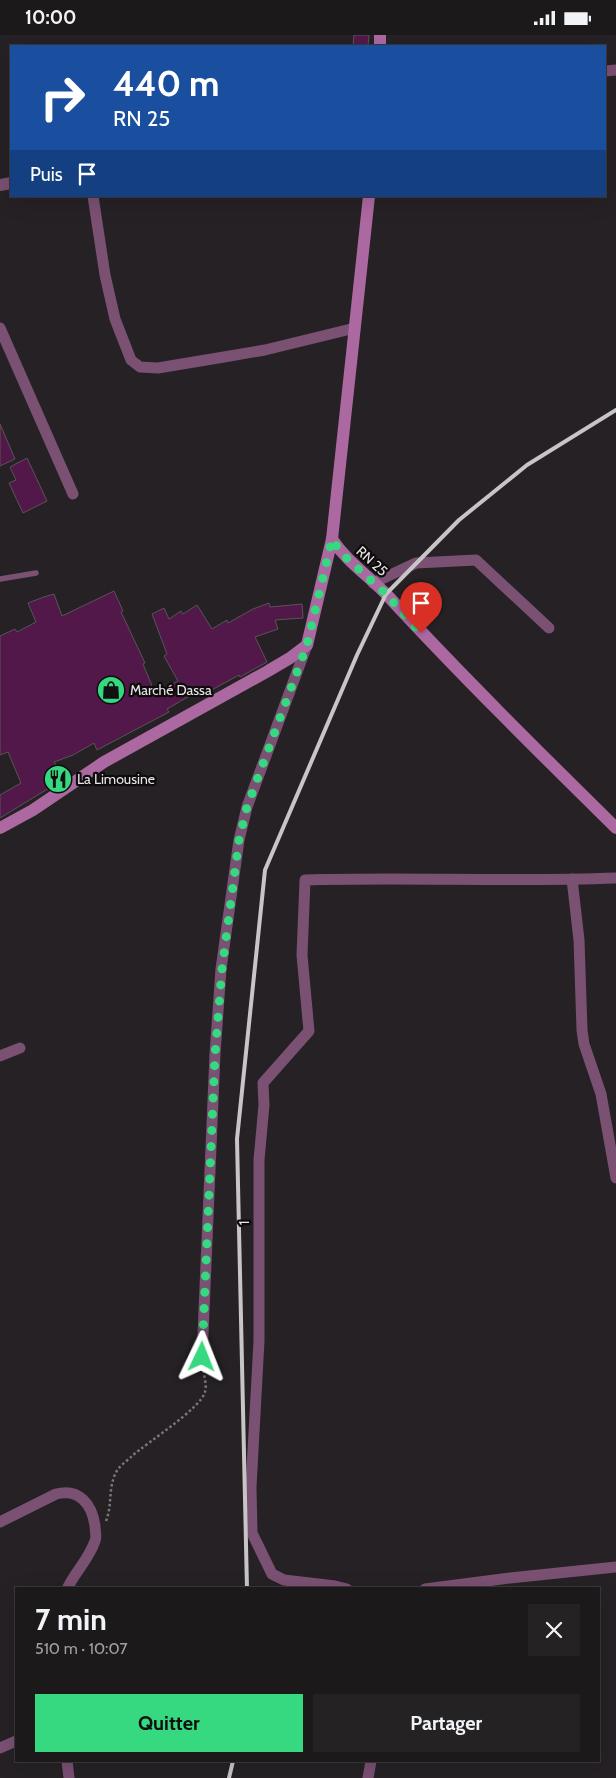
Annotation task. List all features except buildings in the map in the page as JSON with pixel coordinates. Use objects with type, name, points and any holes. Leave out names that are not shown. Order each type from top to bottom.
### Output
[{"type":"main road","points":[[0,828],[33,810],[104,762],[268,671],[307,645],[332,539],[369,197]]},
{"type":"main road","name":"RN 25","points":[[332,539],[341,553],[386,594],[421,633],[616,828]]},
{"type":"street","points":[[93,197],[105,275],[116,319],[131,360],[140,367],[158,368],[265,350],[355,328]]},
{"type":"street","points":[[0,327],[73,494]]},
{"type":"street","points":[[373,583],[416,563],[476,560],[549,628]]},
{"type":"street","points":[[202,1357],[215,1055],[222,969],[239,840],[247,807],[307,645]]},
{"type":"street","name":"1","points":[[341,1587],[284,1580],[272,1574],[252,1533],[251,1487],[259,1341],[259,1160],[264,1105],[263,1083],[309,1031],[302,955],[304,880],[378,878],[572,879]]},
{"type":"street","points":[[616,878],[572,879],[579,940],[583,1037],[601,1094],[616,1178]]},
{"type":"street","points":[[0,1056],[20,1048]]},
{"type":"street","points":[[0,1523],[56,1494],[66,1491],[79,1495],[86,1501],[94,1517],[96,1540],[68,1587]]},
{"type":"street","points":[[439,1587],[510,1577],[616,1567]]},
{"type":"street","points":[[0,1748],[15,1741]]},
{"type":"street","points":[[67,1762],[69,1778]]},
{"type":"street","points":[[368,1778],[371,1762]]},
{"type":"lane","points":[[0,579],[36,573]]},
{"type":"path","points":[[96,1540],[108,1515],[112,1480],[119,1467],[193,1410],[205,1392],[202,1357]]},
{"type":"railway","points":[[247,1587],[237,1139],[265,870],[357,655],[386,594],[459,520],[527,465],[616,410]]},
{"type":"railway","points":[[229,1778],[233,1762]]},
{"type":"place","name":"Marché Dassa","points":[[111,690]]},
{"type":"place","name":"La Limousine","points":[[58,779]]},
{"type":"route","points":[[202,1357],[215,1055],[222,969],[239,840],[247,807],[307,645],[332,539],[341,553],[386,594],[421,633]]}]
